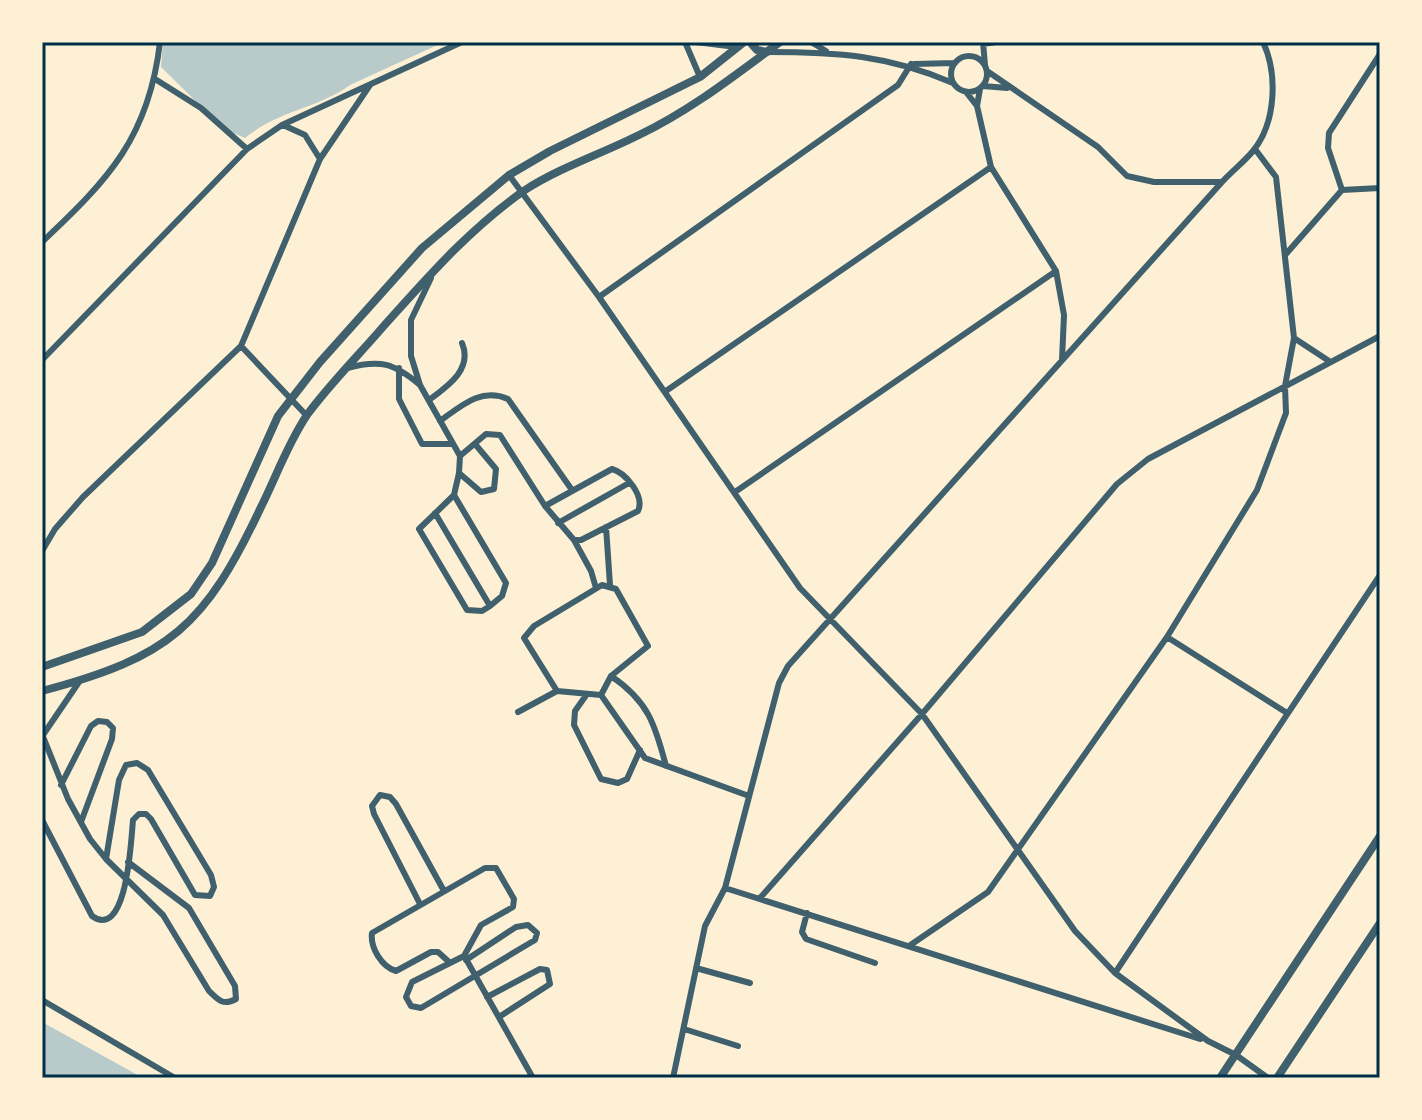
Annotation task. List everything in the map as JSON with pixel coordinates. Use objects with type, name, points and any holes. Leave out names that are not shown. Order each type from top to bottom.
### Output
[{"type":"street","points":[[42,241],[80,208],[124,156],[155,79],[160,42]]},
{"type":"street","points":[[42,360],[247,149],[282,125],[462,42]]},
{"type":"street","points":[[685,42],[700,77]]},
{"type":"street","points":[[696,42],[740,45]]},
{"type":"street","points":[[750,42],[757,50],[767,52],[826,51],[911,64],[956,63],[970,57],[983,43],[996,42]]},
{"type":"street","points":[[42,691],[108,672],[181,632],[207,605],[232,569],[307,416],[434,271],[480,225],[555,172],[641,135],[725,86],[780,42]]},
{"type":"street","points":[[811,42],[826,51]]},
{"type":"street","points":[[673,1078],[705,926],[725,888],[779,683],[788,666],[1255,149],[1266,125],[1273,89],[1271,65],[1263,42]]},
{"type":"street","points":[[977,106],[986,68],[983,43]]},
{"type":"street","points":[[42,667],[142,632],[191,594],[212,563],[278,416],[422,248],[509,175],[550,151],[700,77],[740,45]]},
{"type":"street","points":[[1342,190],[1328,148],[1329,133],[1380,54]]},
{"type":"street","points":[[970,57],[1007,88],[1098,147],[1127,176],[1154,182],[1222,182]]},
{"type":"street","points":[[953,83],[951,74],[956,63]]},
{"type":"street","points":[[911,64],[953,83],[966,92],[977,106],[991,167],[1056,271],[1064,315],[1062,360]]},
{"type":"street","points":[[599,297],[898,85],[911,64]]},
{"type":"street","points":[[155,79],[201,108],[247,149]]},
{"type":"street","points":[[42,551],[55,529],[83,497],[241,346],[320,159],[370,85]]},
{"type":"street","points":[[966,92],[982,88],[1007,88]]},
{"type":"street","points":[[282,125],[305,135],[320,159]]},
{"type":"street","points":[[909,946],[988,892],[1167,637],[1257,490],[1286,413],[1285,386],[1294,338],[1276,177],[1255,149]]},
{"type":"street","points":[[666,391],[991,167]]},
{"type":"street","points":[[509,175],[666,391],[800,588],[922,714],[1075,931],[1115,973],[1208,1041]]},
{"type":"street","points":[[1286,254],[1342,190],[1380,188]]},
{"type":"street","points":[[434,271],[411,320],[411,356],[420,385],[460,456],[454,495],[421,524],[421,534],[461,604],[474,612],[490,606],[506,590],[504,575],[454,495]]},
{"type":"street","points":[[735,492],[1056,271]]},
{"type":"street","points":[[760,898],[922,714],[1117,484],[1148,459],[1248,409],[1329,361],[1380,336]]},
{"type":"street","points":[[1294,338],[1329,361]]},
{"type":"street","points":[[429,400],[463,368],[466,359],[462,343]]},
{"type":"street","points":[[241,346],[307,416]]},
{"type":"street","points":[[346,369],[365,363],[399,368],[420,385]]},
{"type":"street","points":[[399,368],[399,399],[422,444],[453,444]]},
{"type":"street","points":[[440,421],[474,398],[498,394],[508,399],[572,490]]},
{"type":"street","points":[[460,456],[486,434],[500,435],[545,506],[574,540],[591,571],[596,588]]},
{"type":"street","points":[[459,473],[481,492],[494,489],[496,469],[475,444]]},
{"type":"street","points":[[545,506],[612,469],[620,471],[640,497],[638,511],[574,540]]},
{"type":"street","points":[[558,523],[629,483]]},
{"type":"street","points":[[435,513],[490,606]]},
{"type":"street","points":[[606,527],[610,585]]},
{"type":"street","points":[[1115,973],[1380,575]]},
{"type":"street","points":[[557,691],[524,638],[534,626],[596,588],[610,585],[616,589],[648,641],[645,651],[611,676],[601,695]]},
{"type":"street","points":[[1167,637],[1287,713]]},
{"type":"street","points":[[611,676],[635,692],[642,702],[658,733],[666,766]]},
{"type":"street","points":[[79,682],[42,735],[61,785],[106,859],[163,915],[209,991],[219,1002],[229,1003],[236,999],[235,986],[197,918],[177,896],[128,862]]},
{"type":"street","points":[[518,712],[557,691],[601,695]]},
{"type":"street","points":[[587,694],[575,711],[574,725],[601,779],[618,783],[627,779],[640,750]]},
{"type":"street","points":[[601,695],[645,758],[749,796]]},
{"type":"street","points":[[61,785],[91,726],[98,721],[107,722],[113,728],[112,739],[81,822]]},
{"type":"street","points":[[42,820],[92,916],[99,921],[109,920],[115,915],[126,879],[133,820],[139,814],[146,814],[195,895],[210,896],[214,887],[211,875],[148,770],[137,763],[126,765],[119,780],[106,859]]},
{"type":"street","points":[[420,904],[374,814],[372,806],[380,795],[390,797],[396,804],[444,891]]},
{"type":"street","points":[[1220,1078],[1380,836]]},
{"type":"street","points":[[448,961],[438,952],[431,952],[396,971],[388,969],[374,949],[372,933],[378,926],[485,868],[496,868],[514,899],[508,912],[475,931],[465,958],[533,1078]]},
{"type":"street","points":[[725,888],[1208,1041],[1236,1055],[1268,1078]]},
{"type":"street","points":[[807,913],[802,932],[806,939],[875,963]]},
{"type":"street","points":[[1277,1078],[1380,923]]},
{"type":"street","points":[[516,927],[535,928],[535,940],[476,978],[421,1008],[411,1006],[406,997],[412,982],[448,961],[465,958],[516,927]]},
{"type":"street","points":[[696,968],[750,983]]},
{"type":"street","points":[[487,997],[540,969],[547,970],[550,984],[499,1017]]},
{"type":"street","points":[[42,1000],[175,1078]]},
{"type":"street","points":[[684,1029],[738,1046]]},
{"type":"shaded area","points":[[163,42],[444,42],[272,121],[245,138],[224,129],[161,67]]},
{"type":"shaded area","points":[[42,1022],[143,1078],[46,1078],[42,1075]]}]
